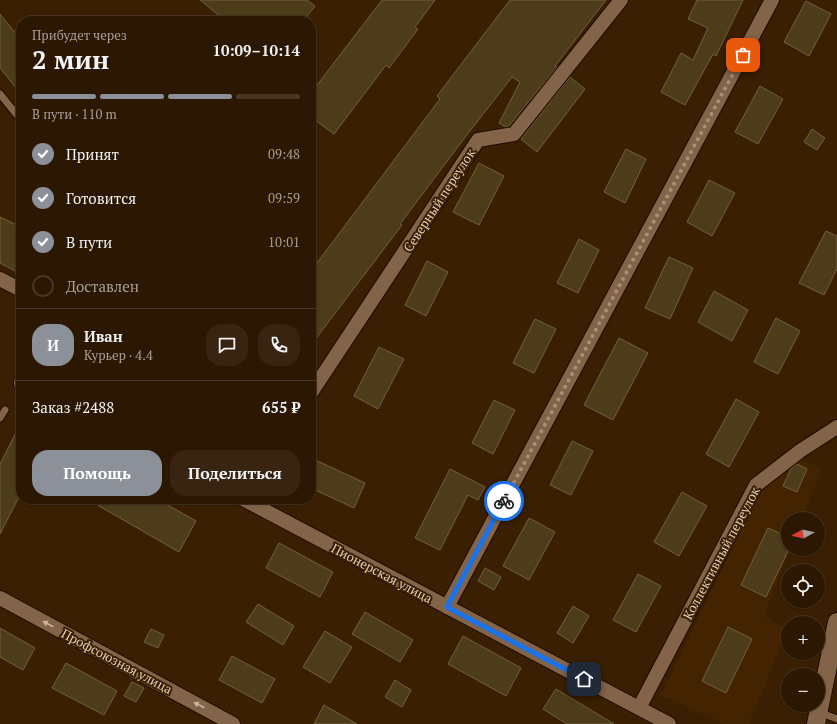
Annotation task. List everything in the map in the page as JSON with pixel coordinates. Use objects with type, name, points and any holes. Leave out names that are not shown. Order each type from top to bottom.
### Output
[{"type":"street","name":"Северный переулок","points":[[316,385],[478,140],[514,134],[621,0]]},
{"type":"street","points":[[447,607],[772,0]]},
{"type":"street","points":[[0,280],[16,288]]},
{"type":"street","name":"Коллективный переулок","points":[[639,708],[756,485],[800,451],[837,427]]},
{"type":"street","name":"Пионерская улица","points":[[252,504],[669,724]]},
{"type":"street","name":"Профсоюзная улица","points":[[0,598],[234,724]]},
{"type":"street","points":[[817,718],[837,622]]},
{"type":"lane","points":[[0,94],[16,114]]},
{"type":"lane","points":[[0,418],[5,410]]},
{"type":"lane","points":[[817,718],[837,719]]},
{"type":"shaded area","points":[[800,459],[822,469],[805,512],[781,512],[781,556],[787,556],[784,564],[781,564],[781,572],[764,616],[781,624],[781,645],[749,724],[724,724],[661,695],[762,486]]},
{"type":"building","points":[[200,0],[307,0],[315,6],[307,16],[220,16]]},
{"type":"building","points":[[382,0],[435,0],[415,27],[418,29],[389,68],[386,65],[334,134],[316,121],[316,86]]},
{"type":"building","points":[[510,0],[606,0],[555,66],[557,67],[509,126],[505,127],[499,123],[520,82],[512,77],[400,224],[402,225],[316,338],[316,264],[440,99],[437,96]]},
{"type":"building","points":[[697,0],[743,0],[716,56],[713,54],[685,105],[661,92],[681,53],[693,60],[708,28],[688,19]]},
{"type":"building","points":[[806,1],[831,14],[809,56],[784,42]]},
{"type":"building","points":[[0,14],[16,34],[16,88],[0,68]]},
{"type":"building","points":[[570,77],[585,89],[537,152],[521,139]]},
{"type":"building","points":[[760,86],[783,99],[758,144],[735,132]]},
{"type":"building","points":[[812,129],[825,138],[817,150],[804,142]]},
{"type":"building","points":[[626,149],[646,159],[625,203],[604,192]]},
{"type":"building","points":[[479,163],[504,176],[479,225],[453,212]]},
{"type":"building","points":[[709,180],[735,193],[712,236],[687,222]]},
{"type":"building","points":[[0,217],[16,225],[16,271],[0,263]]},
{"type":"building","points":[[826,231],[837,236],[837,269],[824,295],[799,283]]},
{"type":"building","points":[[579,239],[599,250],[578,293],[557,283]]},
{"type":"building","points":[[669,257],[693,268],[670,319],[645,308]]},
{"type":"building","points":[[427,261],[448,272],[426,316],[405,305]]},
{"type":"building","points":[[714,291],[748,310],[732,341],[698,322]]},
{"type":"building","points":[[776,318],[800,331],[778,374],[754,362]]},
{"type":"building","points":[[535,319],[556,329],[534,373],[513,363]]},
{"type":"building","points":[[619,338],[648,353],[613,420],[584,405]]},
{"type":"building","points":[[379,347],[404,359],[378,409],[354,396]]},
{"type":"building","points":[[736,399],[759,412],[729,467],[706,454]]},
{"type":"building","points":[[494,400],[515,410],[493,454],[472,443]]},
{"type":"building","points":[[16,433],[16,503],[0,534],[0,464]]},
{"type":"building","points":[[572,441],[593,451],[571,495],[550,485]]},
{"type":"building","points":[[316,460],[365,483],[354,508],[316,490]]},
{"type":"building","points":[[797,464],[807,469],[797,492],[783,486],[791,469]]},
{"type":"building","points":[[450,469],[485,487],[478,500],[468,495],[440,550],[415,538]]},
{"type":"building","points":[[682,492],[707,506],[679,556],[654,542]]},
{"type":"building","points":[[96,504],[166,504],[196,521],[179,552]]},
{"type":"building","points":[[529,518],[555,532],[529,580],[503,566]]},
{"type":"building","points":[[768,528],[781,534],[781,556],[786,556],[766,597],[741,585]]},
{"type":"building","points":[[279,543],[333,572],[320,597],[266,568]]},
{"type":"building","points":[[485,568],[501,577],[494,590],[478,581]]},
{"type":"building","points":[[638,574],[661,586],[636,632],[613,620]]},
{"type":"building","points":[[258,604],[294,626],[283,645],[246,622]]},
{"type":"building","points":[[573,606],[589,616],[573,643],[557,633]]},
{"type":"building","points":[[365,612],[413,640],[400,662],[352,634]]},
{"type":"building","points":[[728,627],[752,639],[726,693],[702,681]]},
{"type":"building","points":[[0,628],[35,648],[23,670],[0,657]]},
{"type":"building","points":[[151,629],[164,635],[158,648],[144,642]]},
{"type":"building","points":[[325,631],[352,647],[330,683],[303,667]]},
{"type":"building","points":[[463,636],[521,668],[506,696],[448,664]]},
{"type":"building","points":[[232,656],[275,679],[262,703],[219,680]]},
{"type":"building","points":[[66,663],[117,691],[104,715],[52,688]]},
{"type":"building","points":[[395,680],[411,690],[402,707],[385,697]]},
{"type":"building","points":[[132,682],[144,688],[136,702],[124,696]]},
{"type":"building","points":[[556,689],[614,724],[567,724],[543,709]]},
{"type":"building","points":[[324,705],[357,724],[314,724]]},
{"type":"way so far","points":[[504,501],[743,55]]},
{"type":"route","points":[[504,501],[447,607],[584,679]]}]
